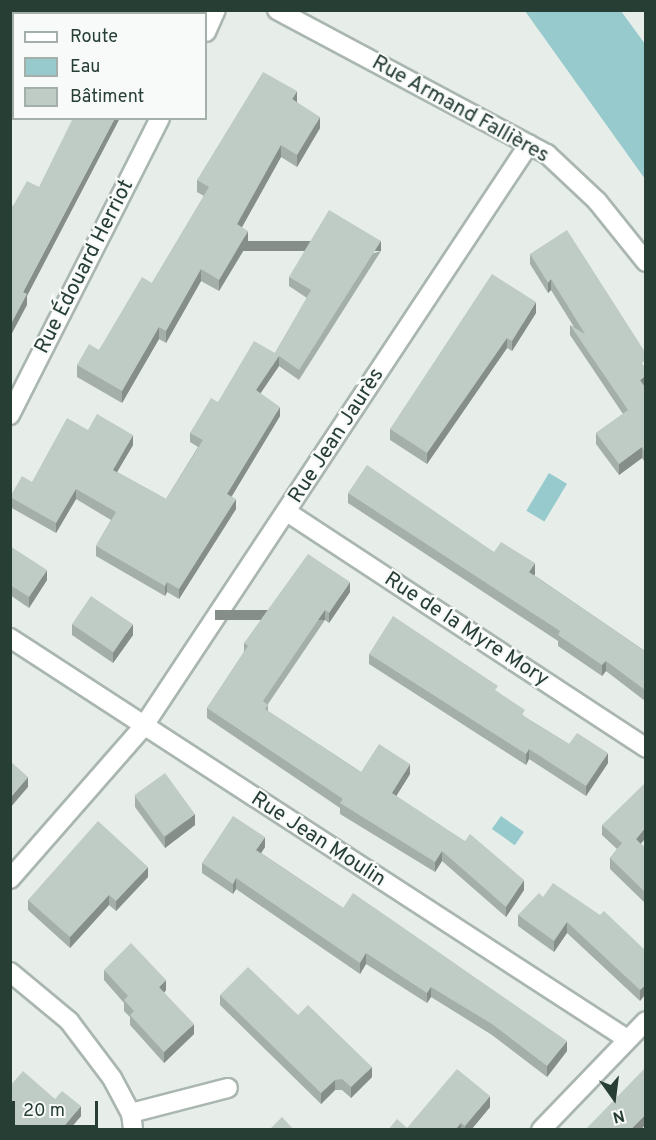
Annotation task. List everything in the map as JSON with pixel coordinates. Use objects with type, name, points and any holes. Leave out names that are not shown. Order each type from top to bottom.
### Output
[{"type":"street","points":[[207,30],[216,10]]},
{"type":"street","name":"Rue Armand Fallières","points":[[277,10],[547,154],[597,201],[645,262]]},
{"type":"street","name":"Rue Édouard Herriot","points":[[10,415],[159,120]]},
{"type":"street","name":"Rue Jean Jaurès","points":[[10,879],[143,727],[529,144]]},
{"type":"street","name":"Rue de la Myre Mory","points":[[287,512],[645,748]]},
{"type":"street","name":"Rue Jean Moulin","points":[[10,638],[143,727],[627,1039]]},
{"type":"street","points":[[10,972],[69,1021],[112,1078],[132,1121],[228,1088]]},
{"type":"street","points":[[541,1130],[645,1021]]},
{"type":"water","points":[[525,11],[621,11],[645,44],[645,179]]},
{"type":"water","points":[[549,473],[567,484],[544,522],[526,511]]},
{"type":"water","points":[[501,816],[524,832],[515,845],[492,829]]},
{"type":"building","points":[[79,10],[118,10],[117,12],[78,12]]},
{"type":"building","points":[[263,72],[297,91],[292,99],[320,117],[297,155],[281,145],[237,224],[248,231],[219,280],[201,269],[166,331],[159,327],[122,391],[77,365],[89,344],[99,350],[142,277],[152,283],[209,187],[197,180]]},
{"type":"building","points":[[72,120],[114,120],[23,292],[27,294],[10,326],[10,204],[13,206],[27,181],[39,187]]},
{"type":"building","points":[[329,210],[381,241],[299,370],[279,356],[256,390],[280,407],[227,494],[236,499],[179,589],[167,582],[165,586],[96,546],[116,512],[76,489],[56,523],[10,497],[22,476],[32,482],[67,418],[88,430],[97,414],[133,435],[113,470],[166,499],[203,440],[190,433],[211,398],[218,402],[254,341],[275,353],[311,290],[289,277]]},
{"type":"building","points":[[567,230],[645,352],[645,361],[642,363],[645,376],[640,380],[645,387],[645,452],[642,447],[619,464],[596,433],[628,410],[570,325],[585,334],[551,279],[548,283],[530,254]]},
{"type":"building","points":[[492,274],[536,302],[512,341],[507,338],[427,453],[390,429]]},
{"type":"building","points":[[367,465],[494,552],[501,542],[535,563],[529,572],[645,651],[645,690],[606,661],[602,665],[558,635],[560,631],[348,493]]},
{"type":"building","points":[[10,546],[47,570],[29,597],[10,585]]},
{"type":"building","points":[[308,554],[350,582],[329,613],[325,610],[263,701],[268,705],[265,709],[361,772],[379,744],[410,764],[392,793],[465,841],[470,834],[524,880],[506,907],[442,851],[435,862],[340,803],[343,799],[207,708],[248,646],[244,643]]},
{"type":"building","points":[[91,596],[132,624],[113,652],[72,624]]},
{"type":"building","points":[[393,616],[498,686],[495,690],[525,710],[522,715],[569,744],[577,733],[608,753],[586,786],[529,749],[526,754],[369,654]]},
{"type":"building","points":[[10,761],[28,777],[10,798]]},
{"type":"building","points":[[165,773],[195,814],[164,837],[134,795]]},
{"type":"building","points":[[645,783],[645,828],[636,839],[645,848],[645,892],[610,858],[622,843],[602,825]]},
{"type":"building","points":[[233,816],[265,837],[256,850],[343,908],[353,893],[567,1041],[547,1066],[492,1024],[431,987],[427,993],[366,953],[360,963],[236,878],[233,884],[202,863]]},
{"type":"building","points":[[98,821],[148,867],[116,901],[109,895],[70,937],[28,900]]},
{"type":"building","points":[[553,883],[600,915],[604,911],[645,950],[645,985],[640,990],[567,922],[554,941],[518,915],[539,893],[543,897]]},
{"type":"building","points":[[131,943],[166,980],[159,987],[194,1024],[164,1052],[130,1015],[134,1011],[124,1000],[128,996],[104,970]]},
{"type":"building","points":[[248,967],[298,1015],[308,1005],[372,1067],[351,1087],[342,1079],[335,1080],[321,1093],[220,995]]},
{"type":"building","points":[[645,1068],[645,1115],[630,1130],[585,1130]]},
{"type":"building","points":[[457,1069],[490,1096],[465,1126],[461,1123],[455,1130],[388,1130],[397,1119],[407,1128]]},
{"type":"building","points":[[23,1071],[55,1099],[62,1091],[81,1106],[61,1130],[12,1130],[15,1124],[10,1120],[10,1086]]},
{"type":"building","points":[[282,1117],[294,1130],[269,1130]]}]
